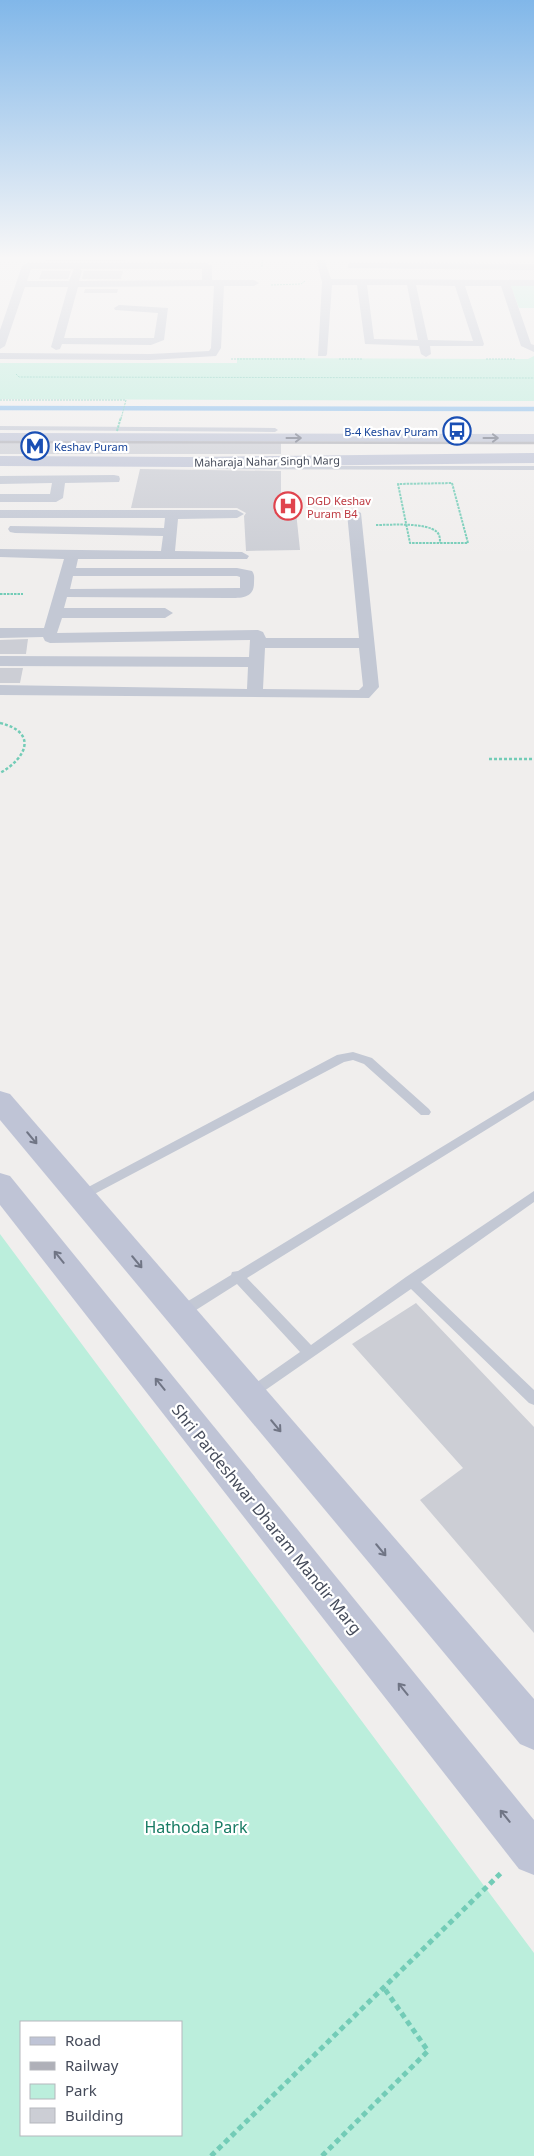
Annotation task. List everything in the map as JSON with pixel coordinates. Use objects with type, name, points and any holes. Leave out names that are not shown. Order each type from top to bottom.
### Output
[{"type":"main road","name":"Maharaja Nahar Singh Marg","points":[[0,437],[534,438]]},
{"type":"main road","name":"Maharaja Nahar Singh Marg","points":[[0,460],[232,464],[534,458]]},
{"type":"main road","points":[[0,1101],[534,1730]]},
{"type":"main road","name":"Shri Pardeshwar Dharam Mandir Marg","points":[[0,1184],[531,1850]]},
{"type":"street","points":[[0,498],[56,498],[59,479]]},
{"type":"street","points":[[0,480],[114,479]]},
{"type":"street","points":[[0,514],[237,514]]},
{"type":"street","points":[[168,556],[173,515]]},
{"type":"street","points":[[0,690],[363,695],[372,687],[355,519]]},
{"type":"street","points":[[15,529],[172,532]]},
{"type":"street","points":[[0,553],[242,556]]},
{"type":"street","points":[[45,691],[50,635],[72,555]]},
{"type":"street","points":[[61,593],[227,594],[242,593],[247,590],[247,574],[237,572],[68,572]]},
{"type":"street","points":[[55,613],[165,613]]},
{"type":"street","points":[[0,633],[50,635],[258,635],[255,694]]},
{"type":"street","points":[[259,643],[367,643]]},
{"type":"street","points":[[0,661],[256,662]]},
{"type":"lane","points":[[0,428],[275,430]]},
{"type":"lane","points":[[0,466],[232,464],[534,468]]},
{"type":"lane","points":[[81,1196],[341,1058],[353,1056],[368,1061],[425,1112]]},
{"type":"lane","points":[[180,1313],[237,1276],[534,1095]]},
{"type":"lane","points":[[250,1395],[534,1196]]},
{"type":"lane","points":[[237,1276],[310,1353]]},
{"type":"lane","points":[[411,1281],[534,1398]]},
{"type":"path","points":[[80,377],[534,378]]},
{"type":"path","points":[[0,400],[126,400],[117,430]]},
{"type":"path","points":[[452,483],[468,542],[410,543],[406,526],[398,484],[452,483]]},
{"type":"path","points":[[355,519],[406,526],[421,526],[435,530],[439,534],[440,543]]},
{"type":"path","points":[[0,594],[23,594]]},
{"type":"path","points":[[0,723],[10,724],[20,730],[25,737],[25,749],[19,760],[0,773]]},
{"type":"path","points":[[489,759],[534,760]]},
{"type":"path","points":[[213,2155],[384,1988],[531,1850]]},
{"type":"path","points":[[322,2156],[428,2051],[384,1988]]},
{"type":"green space","points":[[237,360],[534,360],[534,401],[0,399],[0,363],[237,363]]},
{"type":"green space","name":"Hathoda Park","points":[[0,1234],[534,1953],[534,2156],[0,2156]]},
{"type":"building","points":[[0,443],[281,443],[281,454],[0,454]]},
{"type":"building","points":[[140,469],[281,471],[281,502],[295,502],[300,550],[246,551],[244,516],[246,513],[237,508],[131,508]]},
{"type":"building","points":[[28,639],[26,654],[0,654],[0,640]]},
{"type":"building","points":[[0,668],[23,668],[20,683],[0,683]]},
{"type":"building","points":[[416,1303],[534,1427],[534,1633],[420,1500],[463,1468],[352,1344]]},
{"type":"waterway","points":[[0,408],[534,409]]},
{"type":"railway","points":[[0,442],[534,443]]},
{"type":"place","name":"B-4 Keshav Puram","points":[[457,431]]},
{"type":"place","name":"Keshav Puram","points":[[35,446]]},
{"type":"place","name":"DGD Keshav Puram B4","points":[[288,506]]}]
